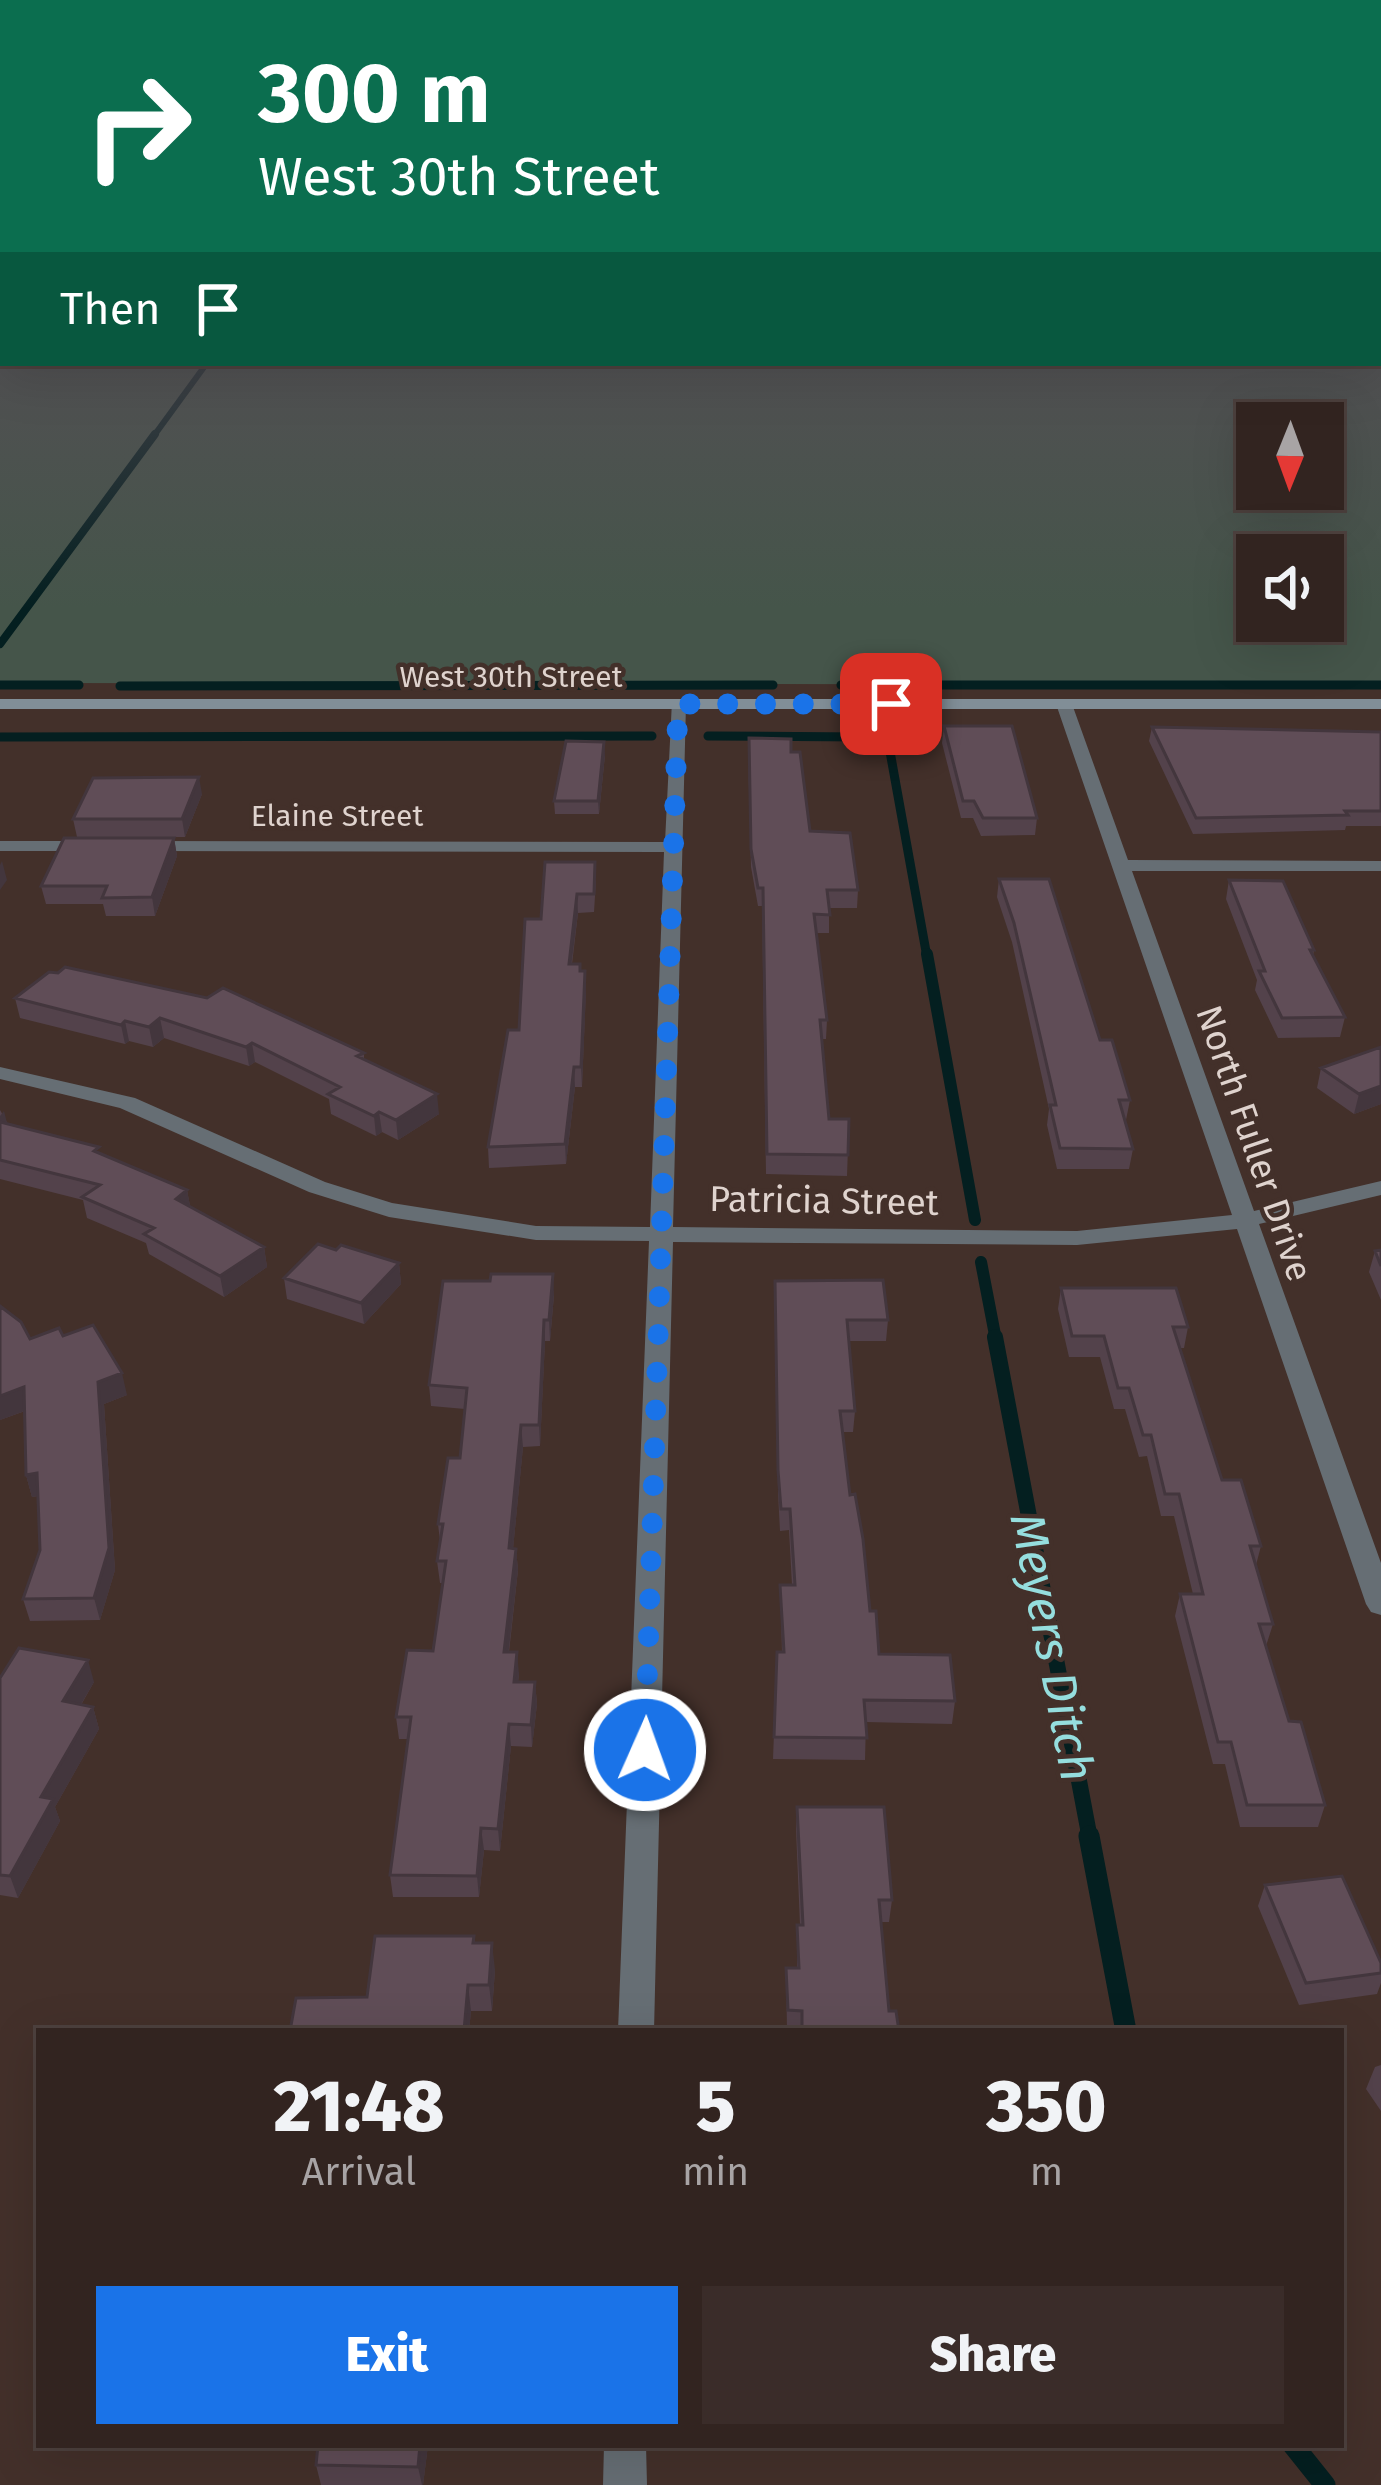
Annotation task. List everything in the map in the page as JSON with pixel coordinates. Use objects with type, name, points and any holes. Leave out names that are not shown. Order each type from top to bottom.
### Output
[{"type":"street","name":"West 30th Street","points":[[0,704],[1381,704]]},
{"type":"street","points":[[636,2028],[678,704]]},
{"type":"street","name":"North Fuller Drive","points":[[1064,704],[1381,1604]]},
{"type":"street","name":"Elaine Street","points":[[0,846],[674,847]]},
{"type":"street","points":[[1120,866],[1381,866]]},
{"type":"street","name":"Patricia Street","points":[[0,1073],[127,1103],[317,1187],[389,1210],[536,1233],[1036,1239],[1244,1221],[1381,1188]]},
{"type":"street","points":[[625,2448],[625,2485]]},
{"type":"green space","points":[[0,377],[1381,377],[1381,685],[0,683]]},
{"type":"building","points":[[944,726],[1012,726],[1037,818],[983,818],[974,801],[963,801]]},
{"type":"building","points":[[1152,727],[1381,732],[1381,811],[1196,818]]},
{"type":"building","points":[[749,738],[791,739],[791,752],[800,752],[810,831],[850,833],[858,890],[827,890],[830,915],[814,914],[827,1020],[820,1020],[829,1119],[849,1119],[848,1155],[767,1154],[763,888],[758,888],[751,849]]},
{"type":"building","points":[[566,741],[604,742],[598,801],[554,801]]},
{"type":"building","points":[[199,777],[182,819],[73,819],[93,778]]},
{"type":"building","points":[[64,838],[174,838],[152,897],[102,898],[107,886],[41,886]]},
{"type":"building","points":[[545,862],[595,862],[594,894],[577,894],[569,964],[580,964],[580,971],[585,971],[581,1067],[574,1067],[565,1144],[488,1147],[508,1030],[519,1030],[525,919],[541,919]]},
{"type":"building","points":[[999,879],[1049,879],[1100,1040],[1112,1040],[1130,1100],[1119,1100],[1133,1149],[1060,1148],[1050,1105],[1056,1105],[1014,923]]},
{"type":"building","points":[[1229,880],[1283,881],[1314,950],[1310,950],[1345,1017],[1282,1018],[1259,971],[1265,971]]},
{"type":"building","points":[[65,967],[207,998],[223,988],[364,1053],[357,1056],[437,1094],[396,1120],[379,1112],[374,1116],[328,1094],[340,1087],[252,1043],[246,1047],[160,1018],[149,1027],[125,1021],[121,1025],[15,998],[49,972],[58,973]]},
{"type":"building","points":[[1381,1047],[1381,1086],[1359,1094],[1321,1068]]},
{"type":"building","points":[[0,1122],[99,1147],[94,1151],[187,1190],[176,1199],[264,1247],[220,1276],[144,1234],[154,1228],[82,1197],[100,1185],[0,1160]]},
{"type":"building","points":[[318,1244],[336,1250],[341,1245],[399,1263],[361,1303],[284,1278]]},
{"type":"building","points":[[491,1274],[553,1274],[549,1320],[544,1320],[539,1425],[521,1425],[509,1548],[516,1549],[504,1652],[517,1652],[514,1682],[535,1682],[531,1725],[509,1724],[498,1829],[481,1828],[477,1876],[390,1875],[411,1717],[396,1717],[407,1650],[433,1651],[446,1561],[437,1561],[443,1524],[438,1524],[448,1458],[460,1458],[467,1388],[429,1385],[443,1281],[490,1281]]},
{"type":"building","points":[[883,1280],[888,1320],[847,1320],[855,1411],[840,1411],[850,1495],[855,1494],[879,1654],[950,1655],[955,1701],[864,1700],[867,1738],[774,1737],[777,1652],[784,1652],[780,1585],[795,1585],[790,1509],[781,1509],[778,1470],[775,1281]]},
{"type":"building","points":[[1061,1288],[1176,1288],[1188,1327],[1173,1327],[1222,1480],[1241,1480],[1261,1546],[1250,1546],[1273,1624],[1259,1624],[1289,1721],[1301,1722],[1325,1805],[1247,1805],[1231,1742],[1218,1742],[1180,1594],[1203,1594],[1179,1494],[1165,1494],[1151,1435],[1143,1435],[1129,1388],[1118,1388],[1104,1336],[1072,1336]]},
{"type":"building","points":[[0,1306],[21,1322],[30,1339],[59,1328],[63,1336],[93,1325],[122,1373],[98,1382],[109,1548],[94,1598],[23,1599],[40,1550],[37,1473],[26,1475],[24,1387],[0,1396]]},
{"type":"building","points":[[19,1648],[88,1660],[63,1701],[93,1707],[41,1797],[53,1799],[10,1876],[0,1875],[0,1678]]},
{"type":"building","points":[[797,1807],[884,1807],[892,1900],[879,1900],[889,2011],[896,2011],[899,2028],[802,2028],[802,2011],[788,2010],[786,1968],[799,1968],[797,1925],[803,1925]]},
{"type":"building","points":[[1342,1876],[1381,1963],[1381,1973],[1306,1983],[1265,1885]]},
{"type":"building","points":[[375,1936],[474,1936],[473,1943],[492,1943],[489,1985],[468,1985],[464,2028],[291,2028],[296,1998],[367,1997]]},
{"type":"building","points":[[318,2448],[420,2448],[418,2467],[316,2465]]},
{"type":"waterway","points":[[153,437],[197,377]]},
{"type":"waterway","points":[[0,644],[155,434]]},
{"type":"waterway","points":[[0,685],[79,685]]},
{"type":"waterway","points":[[120,686],[773,685]]},
{"type":"waterway","points":[[841,685],[1381,685]]},
{"type":"waterway","points":[[0,737],[652,736]]},
{"type":"waterway","points":[[708,736],[863,737],[881,739],[889,746],[927,957]]},
{"type":"waterway","points":[[927,954],[975,1220]]},
{"type":"waterway","name":"Meyers Ditch","points":[[981,1262],[996,1340]]},
{"type":"waterway","name":"Meyers Ditch","points":[[995,1337],[1090,1839]]},
{"type":"waterway","name":"Meyers Ditch","points":[[1089,1836],[1125,2028]]},
{"type":"waterway","name":"Meyers Ditch","points":[[1295,2448],[1325,2485]]},
{"type":"route","points":[[645,1750],[678,704],[891,704]]}]
